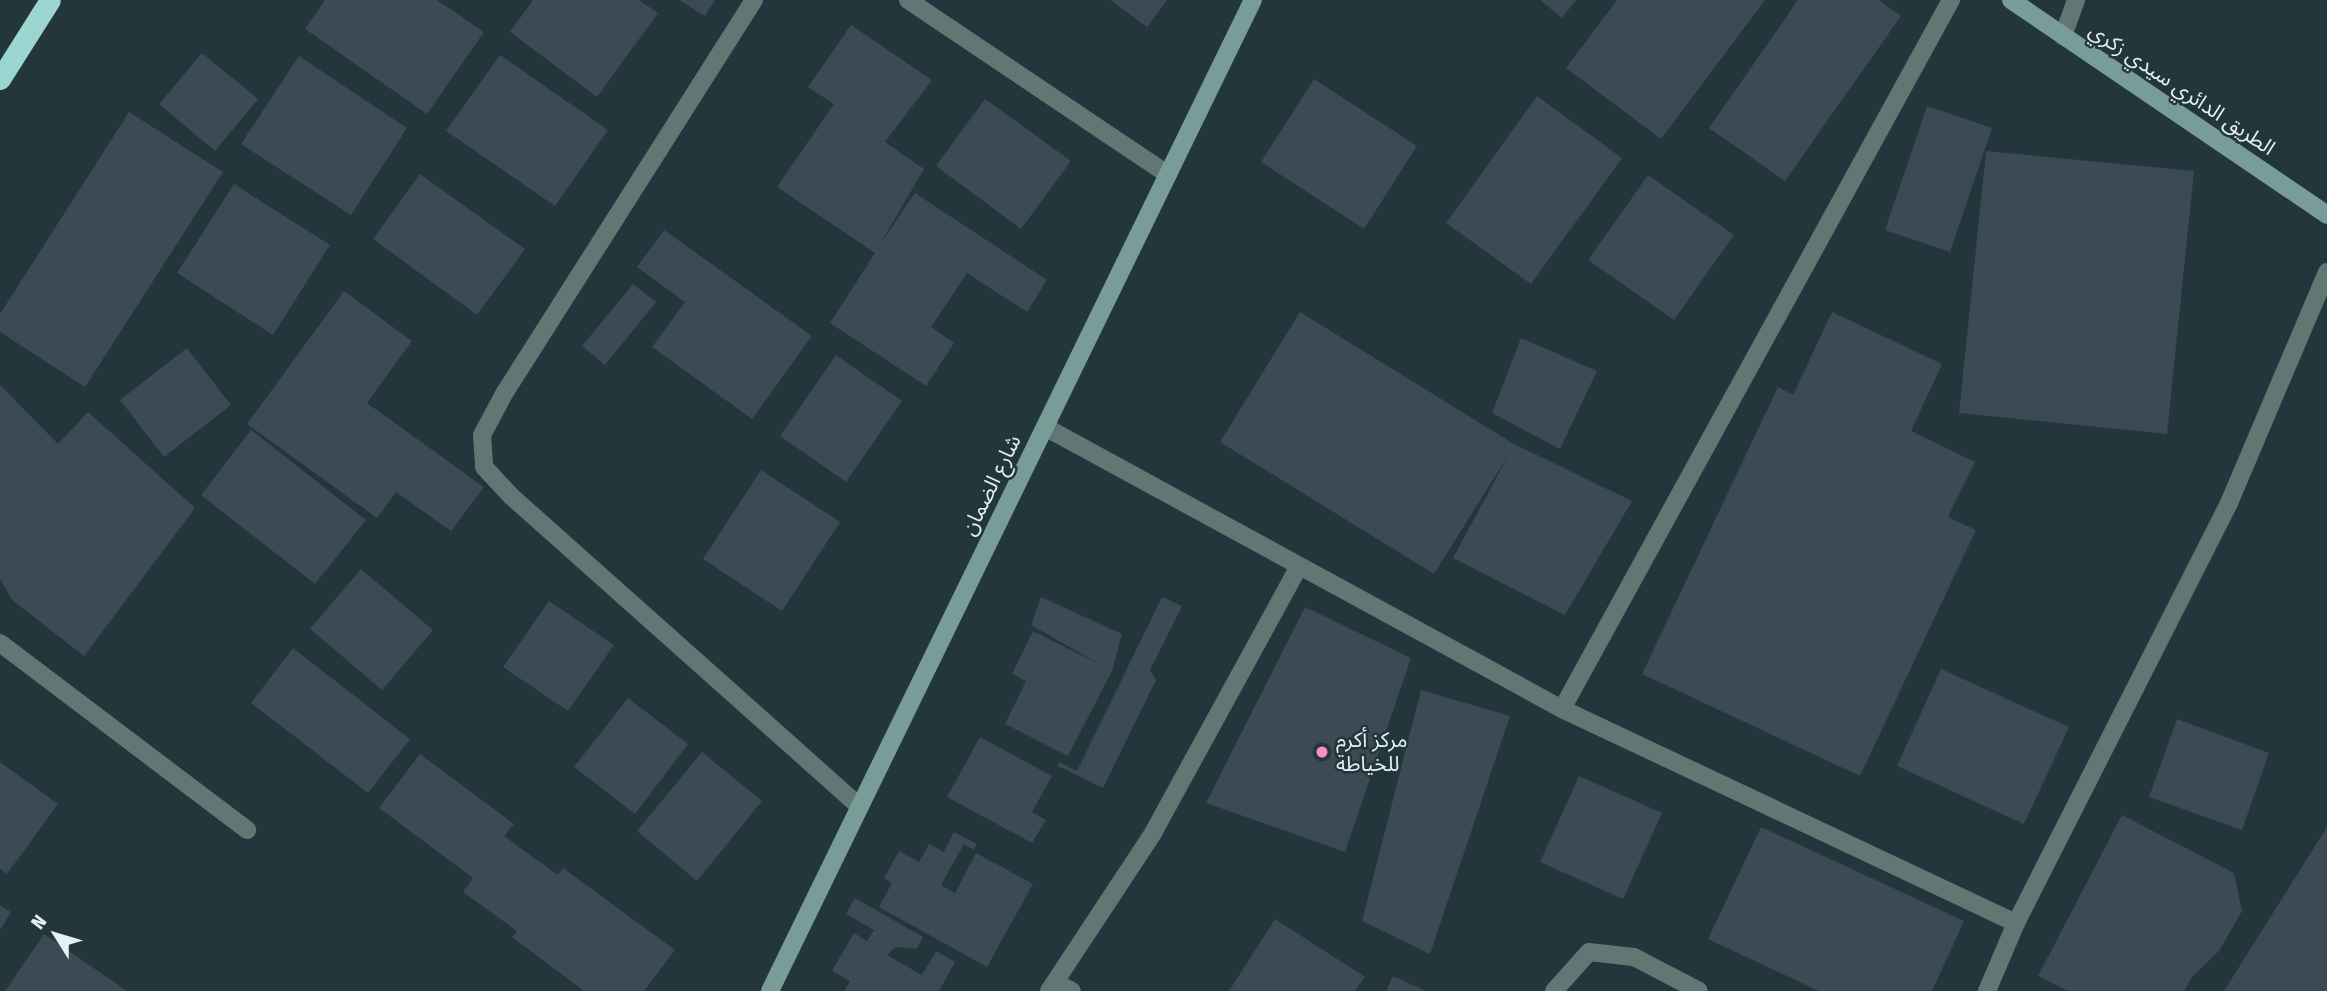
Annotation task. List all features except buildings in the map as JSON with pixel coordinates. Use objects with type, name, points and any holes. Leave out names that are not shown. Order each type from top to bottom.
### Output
[{"type":"highway","points":[[0,79],[50,0]]},
{"type":"street","points":[[754,0],[505,392],[482,435],[484,467],[510,496],[859,807]]},
{"type":"street","points":[[908,0],[1168,175]]},
{"type":"street","name":"شارع الضمان","points":[[770,991],[1253,0]]},
{"type":"street","points":[[1562,709],[1951,0]]},
{"type":"street","name":"الطريق الدائري سيدي زكري","points":[[2011,0],[2327,215]]},
{"type":"street","points":[[2063,36],[2076,0]]},
{"type":"street","points":[[1987,991],[2016,923],[2229,503],[2327,272]]},
{"type":"street","points":[[1045,427],[1562,709],[2016,923]]},
{"type":"street","points":[[1072,991],[1052,986],[1153,833],[1299,566]]},
{"type":"street","points":[[0,643],[247,830]]},
{"type":"street","points":[[1554,991],[1589,952],[1634,957],[1699,991]]},
{"type":"place","name":"مركز أكرم للخياطة","points":[[1322,752]]}]
